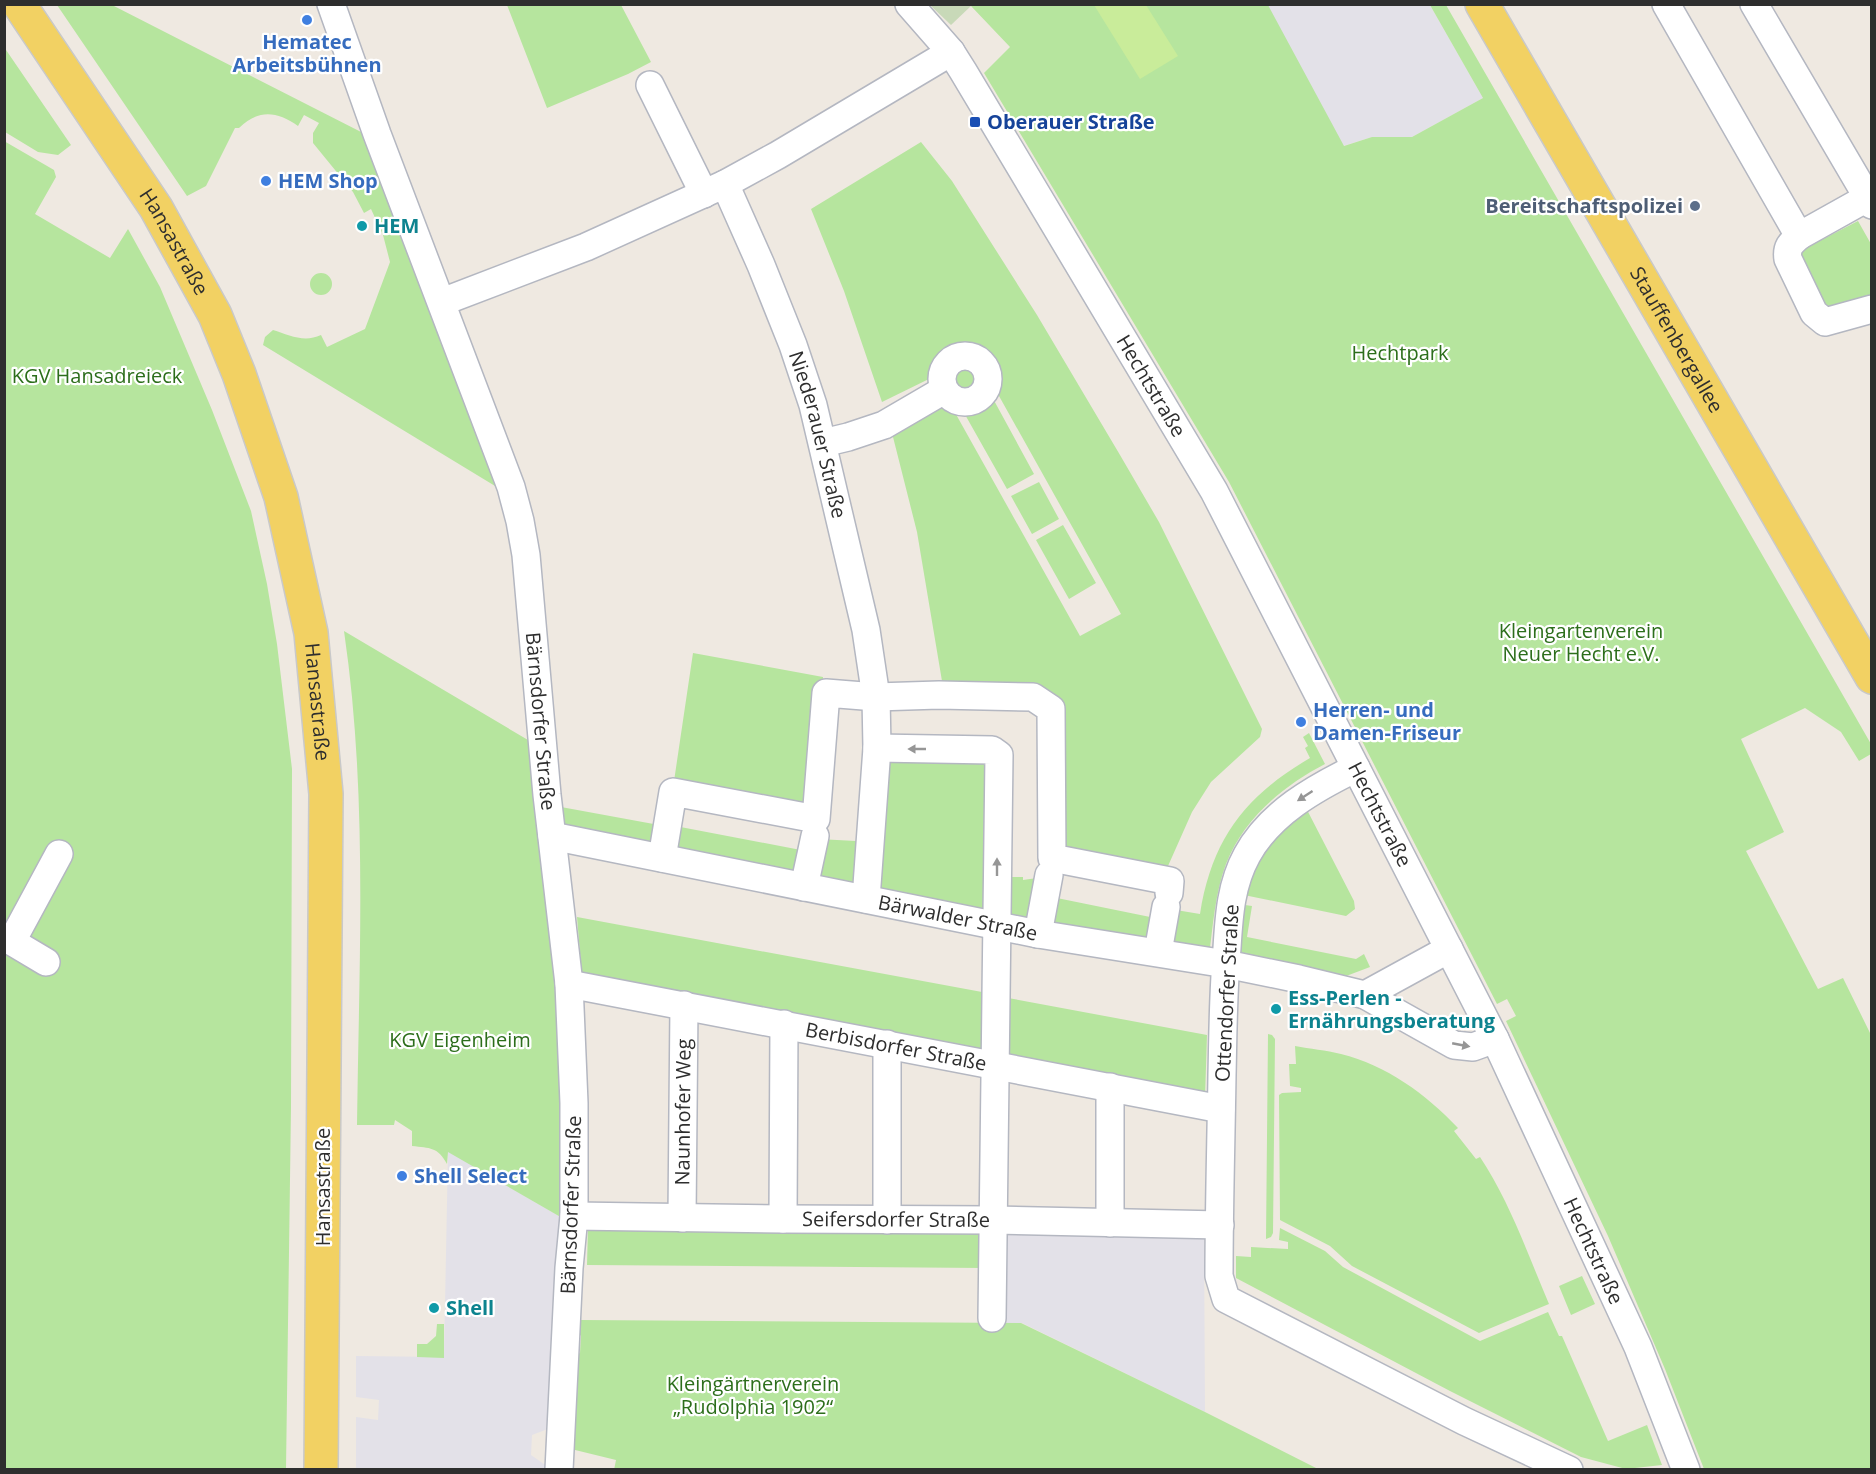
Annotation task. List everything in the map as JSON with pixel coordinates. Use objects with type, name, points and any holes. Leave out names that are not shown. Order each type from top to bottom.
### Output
[{"type":"main road","name":"Hansastraße","points":[[19,4],[156,208],[214,315],[243,384],[281,497],[311,633],[326,794],[321,1470]]},
{"type":"main road","name":"Stauffenbergallee","points":[[1482,4],[1872,677]]},
{"type":"street","name":"Bärnsdorfer Straße","points":[[331,4],[377,134],[511,487],[526,555],[552,836],[569,984],[574,1103],[574,1216],[569,1268],[559,1470]]},
{"type":"street","name":"Hechtstraße","points":[[909,4],[951,52],[1214,491],[1495,1039],[1638,1347],[1686,1470]]},
{"type":"street","points":[[1665,4],[1799,236]]},
{"type":"street","points":[[1754,4],[1870,197],[1799,236],[1791,243],[1787,251],[1788,259],[1814,313],[1825,322],[1872,309]]},
{"type":"street","points":[[442,302],[586,247],[715,189],[778,155],[951,52]]},
{"type":"street","name":"Niederauer Straße","points":[[650,85],[761,265],[793,345],[823,443],[866,630],[876,697],[877,748],[866,899]]},
{"type":"street","points":[[823,443],[884,425],[944,390]]},
{"type":"street","points":[[804,887],[816,828],[826,693],[876,697],[939,695],[1033,697],[1051,709],[1051,865],[1038,934]]},
{"type":"street","points":[[877,748],[992,750],[999,754],[992,1318]]},
{"type":"street","name":"Ottendorfer Straße","points":[[1356,768],[1324,783],[1295,803],[1270,825],[1248,853],[1235,882],[1230,904],[1226,964],[1219,1276],[1227,1299],[1454,1416],[1569,1470]]},
{"type":"street","points":[[662,858],[673,792],[816,828]]},
{"type":"street","name":"Bärwalder Straße","points":[[552,836],[1038,934],[1158,952],[1299,979],[1365,995],[1454,1045],[1473,1047],[1495,1039]]},
{"type":"street","points":[[46,962],[8,939],[59,854]]},
{"type":"street","points":[[1051,865],[1170,881],[1158,952]]},
{"type":"street","points":[[1365,995],[1449,948]]},
{"type":"street","name":"Berbisdorfer Straße","points":[[569,984],[1221,1109]]},
{"type":"street","name":"Naunhofer Weg","points":[[682,1218],[684,1005]]},
{"type":"street","points":[[783,1219],[784,1024]]},
{"type":"street","points":[[887,1044],[887,1220]]},
{"type":"street","points":[[1110,1087],[1110,1223]]},
{"type":"street","name":"Seifersdorfer Straße","points":[[574,1216],[993,1220],[1220,1225]]},
{"type":"shaded area","points":[[1267,5],[1430,5],[1483,98],[1412,137],[1372,137],[1343,146]]},
{"type":"shaded area","points":[[448,1151],[564,1219],[553,1427],[532,1435],[531,1455],[551,1469],[356,1470],[356,1417],[378,1420],[379,1400],[356,1397],[356,1356],[444,1357]]},
{"type":"shaded area","points":[[1007,1232],[1204,1235],[1205,1412],[1022,1323],[1004,1323]]},
{"type":"green space","name":"Hechtpark","points":[[972,4],[1268,5],[1344,146],[1372,137],[1412,137],[1483,98],[1430,5],[1446,5],[1871,744],[1871,754],[1859,761],[1841,732],[1805,708],[1741,739],[1784,832],[1746,851],[1818,989],[1843,978],[1871,1035],[1871,1469],[1704,1469],[1665,1369],[1608,1236],[1506,1021],[1516,1016],[1507,999],[1497,1004],[1229,482],[984,73],[1010,47],[971,6]]},
{"type":"green space","points":[[57,5],[112,5],[365,134],[500,489],[263,345],[265,337],[273,330],[303,338],[321,335],[327,347],[365,329],[390,262],[383,235],[371,209],[364,213],[353,192],[313,143],[313,133],[319,123],[304,115],[298,126],[275,115],[260,115],[253,118],[239,128],[235,128],[206,186],[187,196]]},
{"type":"green space","points":[[507,5],[621,5],[651,62],[547,108]]},
{"type":"green space","points":[[930,5],[972,5],[951,25]]},
{"type":"green space","points":[[1094,5],[1146,5],[1178,56],[1140,79]]},
{"type":"green space","points":[[4,47],[71,145],[58,155],[38,152],[5,132]]},
{"type":"green space","name":"KGV Hansadreieck","points":[[4,141],[54,170],[56,177],[35,214],[110,258],[128,229],[160,287],[212,410],[251,511],[267,584],[277,644],[292,769],[291,1107],[286,1469],[5,1469]]},
{"type":"green space","points":[[921,142],[952,181],[1037,315],[1159,522],[1262,729],[1260,737],[1211,782],[1192,812],[1168,866],[1161,872],[1058,851],[1056,703],[943,687],[917,532],[892,433],[944,404],[953,409],[1080,636],[1121,614],[994,387],[992,372],[986,361],[977,353],[955,350],[945,355],[937,364],[933,377],[882,402],[844,291],[811,209]]},
{"type":"green space","points":[[1858,221],[1871,244],[1871,299],[1832,310],[1822,308],[1795,260],[1800,251]]},
{"type":"green space","points":[[321,273],[329,276],[332,284],[329,292],[321,295],[313,292],[310,284],[313,276]]},
{"type":"green space","points":[[965,363],[977,367],[981,379],[977,391],[965,395],[953,391],[949,379],[953,367]]},
{"type":"green space","points":[[991,395],[1034,474],[1007,489],[963,411],[979,406]]},
{"type":"green space","points":[[1039,482],[1059,519],[1032,534],[1011,496]]},
{"type":"green space","points":[[1063,525],[1096,583],[1069,599],[1036,540]]},
{"type":"green space","name":"KGV Eigenheim","points":[[344,631],[528,740],[560,1010],[564,1219],[448,1152],[447,1164],[437,1151],[412,1146],[412,1131],[395,1120],[394,1125],[357,1125],[359,815],[352,692]]},
{"type":"green space","points":[[693,653],[823,677],[813,804],[673,788]]},
{"type":"green space","points":[[1309,733],[1325,764],[1280,793],[1266,805],[1243,832],[1226,864],[1219,886],[1209,956],[1163,947],[1170,909],[1200,914],[1213,863],[1235,822],[1267,788],[1310,758],[1305,748],[1308,746],[1303,737]]},
{"type":"green space","points":[[984,758],[984,904],[982,910],[877,891],[885,759]]},
{"type":"green space","points":[[1304,804],[1354,901],[1355,909],[1346,916],[1239,894],[1251,861]]},
{"type":"green space","points":[[561,807],[659,825],[655,849],[564,831]]},
{"type":"green space","points":[[670,825],[806,851],[801,878],[666,852]]},
{"type":"green space","points":[[818,839],[856,841],[853,884],[810,881]]},
{"type":"green space","points":[[1009,877],[1023,877],[1023,880],[1044,877],[1035,924],[1009,918]]},
{"type":"green space","points":[[1052,897],[1160,919],[1154,947],[1046,927]]},
{"type":"green space","points":[[1238,904],[1252,906],[1247,937],[1356,959],[1364,954],[1370,967],[1333,981],[1237,959]]},
{"type":"green space","points":[[577,917],[982,992],[981,1053],[582,977]]},
{"type":"green space","points":[[1008,998],[1207,1035],[1205,1098],[1008,1059]]},
{"type":"green space","points":[[1268,1034],[1275,1039],[1273,1233],[1266,1239]]},
{"type":"green space","points":[[1295,1046],[1330,1051],[1374,1065],[1419,1093],[1458,1128],[1454,1131],[1476,1159],[1480,1157],[1491,1174],[1518,1229],[1549,1304],[1479,1333],[1352,1266],[1330,1246],[1280,1220],[1279,1095],[1301,1092],[1301,1088],[1290,1086],[1289,1064],[1296,1064]]},
{"type":"green space","points":[[588,1226],[984,1232],[984,1268],[587,1265]]},
{"type":"green space","points":[[1280,1228],[1325,1251],[1343,1267],[1480,1341],[1548,1312],[1559,1336],[1562,1336],[1608,1441],[1647,1425],[1662,1465],[1626,1469],[1581,1457],[1236,1278],[1236,1256],[1251,1257],[1251,1247],[1288,1249],[1288,1242],[1279,1240]]},
{"type":"green space","points":[[1582,1276],[1595,1304],[1571,1315],[1559,1286]]},
{"type":"green space","name":"Kleingärtnerverein „Rudolphia 1902“","points":[[581,1320],[1021,1323],[1318,1469],[614,1470],[616,1460],[571,1449],[576,1355],[580,1353],[581,1336],[577,1330]]},
{"type":"green space","points":[[437,1324],[444,1324],[444,1358],[417,1357],[417,1344],[427,1344],[436,1336]]},
{"type":"place","name":"Hematec Arbeitsbühnen","points":[[307,20]]},
{"type":"place","name":"Oberauer Straße","points":[[975,122]]},
{"type":"place","name":"HEM Shop","points":[[266,181]]},
{"type":"place","name":"Bereitschaftspolizei","points":[[1695,206]]},
{"type":"place","name":"HEM","points":[[362,226]]},
{"type":"place","name":"Herren- und Damen-Friseur","points":[[1301,722]]},
{"type":"place","name":"Ess-Perlen - Ernährungsberatung","points":[[1276,1009]]},
{"type":"place","name":"Shell Select","points":[[402,1176]]},
{"type":"place","name":"Shell","points":[[434,1308]]},
{"type":"park label","name":"Kleingartenverein Neuer Hecht e.V.","points":[[1581,642]]}]
